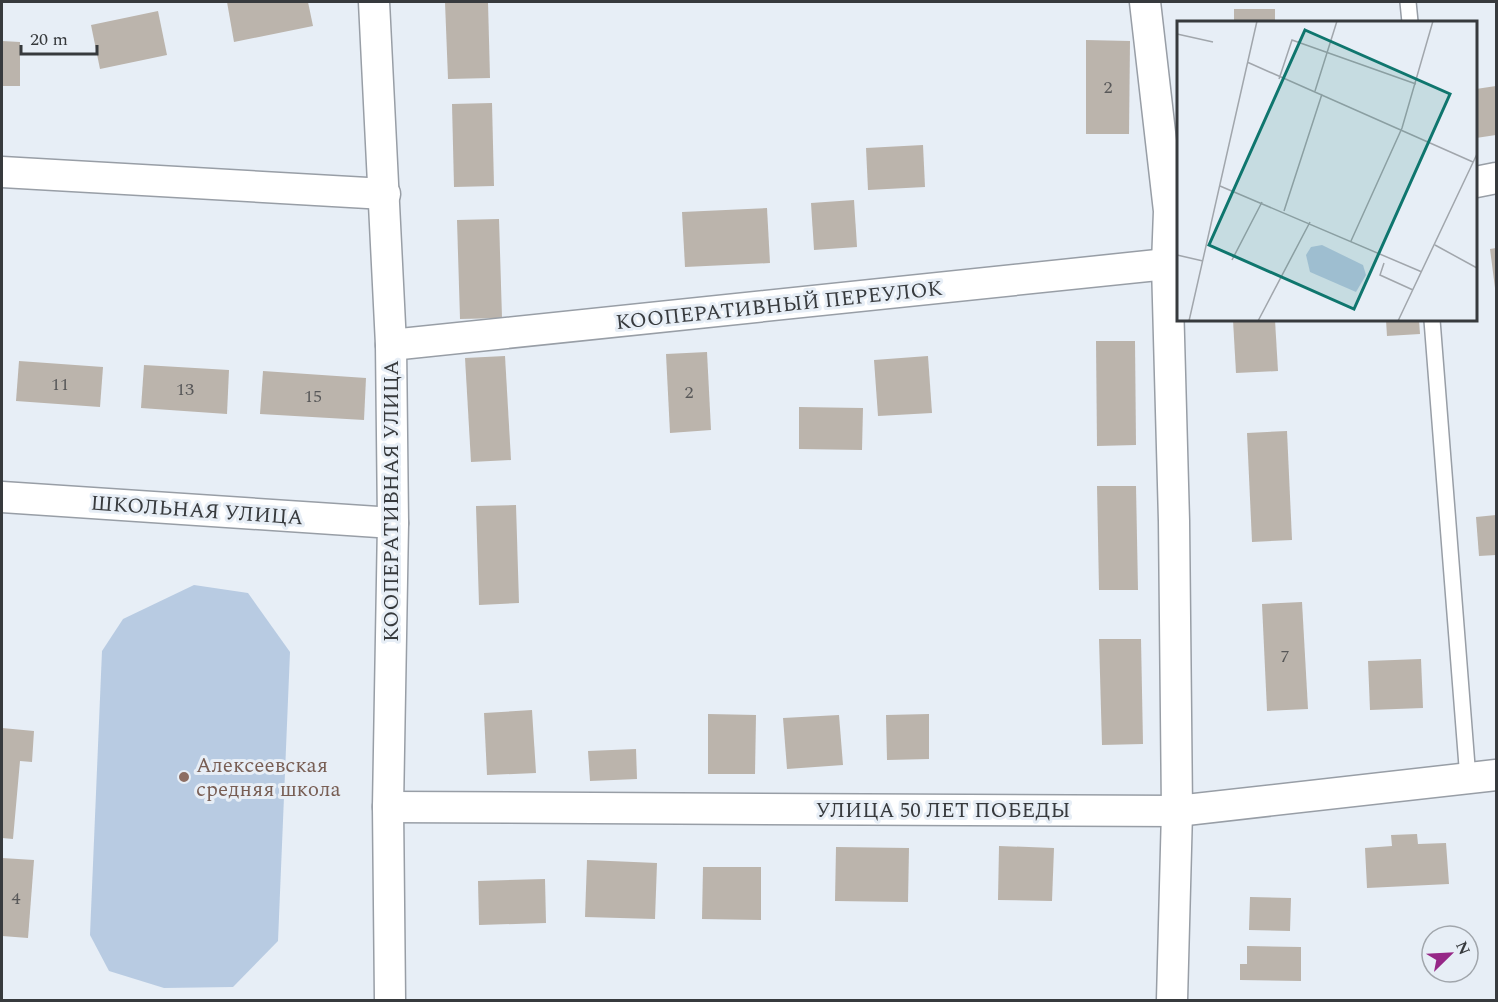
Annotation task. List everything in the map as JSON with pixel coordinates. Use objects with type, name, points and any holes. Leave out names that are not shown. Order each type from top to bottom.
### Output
[{"type":"street","name":"КООПЕРАТИВНАЯ УЛИЦА","points":[[374,2],[391,345],[393,523],[388,807],[390,1000]]},
{"type":"street","points":[[1145,2],[1174,210],[1167,264],[1174,521],[1177,812],[1172,1000]]},
{"type":"street","points":[[2,172],[385,194]]},
{"type":"street","points":[[1477,182],[1497,178]]},
{"type":"street","name":"КООПЕРАТИВНЫЙ ПЕРЕУЛОК","points":[[391,345],[1167,264]]},
{"type":"street","name":"ШКОЛЬНАЯ УЛИЦА","points":[[2,497],[393,523]]},
{"type":"street","name":"УЛИЦА 50 ЛЕТ ПОБЕДЫ","points":[[388,807],[1177,812],[1482,777]]},
{"type":"lane","points":[[1408,2],[1410,21]]},
{"type":"lane","points":[[1432,321],[1482,777]]},
{"type":"shaded area","points":[[194,585],[248,593],[290,652],[278,941],[233,987],[164,988],[109,971],[90,935],[102,651],[123,619]]},
{"type":"building","points":[[227,2],[308,2],[313,26],[234,42]]},
{"type":"building","points":[[445,2],[488,2],[490,78],[448,79]]},
{"type":"building","points":[[1234,9],[1275,9],[1275,21],[1234,21]]},
{"type":"building","points":[[158,11],[167,55],[100,69],[91,25]]},
{"type":"building","points":[[1086,40],[1130,41],[1129,134],[1086,134]]},
{"type":"building","points":[[2,41],[20,42],[20,86],[2,86]]},
{"type":"building","points":[[1496,86],[1496,135],[1477,138],[1477,89]]},
{"type":"building","points":[[492,103],[494,186],[454,187],[452,104]]},
{"type":"building","points":[[923,145],[925,187],[868,190],[866,148]]},
{"type":"building","points":[[854,200],[857,247],[814,250],[811,203]]},
{"type":"building","points":[[767,208],[770,263],[685,267],[682,212]]},
{"type":"building","points":[[499,219],[502,318],[460,319],[457,220]]},
{"type":"building","points":[[1496,248],[1496,288],[1495,288],[1490,249]]},
{"type":"building","points":[[1233,321],[1275,321],[1278,371],[1236,373]]},
{"type":"building","points":[[1386,321],[1419,321],[1420,334],[1387,336]]},
{"type":"building","points":[[1096,341],[1135,341],[1136,445],[1097,446]]},
{"type":"building","points":[[707,352],[711,430],[670,433],[666,354]]},
{"type":"building","points":[[505,356],[511,460],[471,462],[465,358]]},
{"type":"building","points":[[928,356],[932,413],[878,416],[874,360]]},
{"type":"building","points":[[19,361],[103,367],[100,407],[16,401]]},
{"type":"building","points":[[144,365],[229,370],[227,414],[141,408]]},
{"type":"building","points":[[263,371],[366,378],[364,420],[260,414]]},
{"type":"building","points":[[799,407],[863,408],[862,450],[799,449]]},
{"type":"building","points":[[1287,431],[1292,540],[1252,542],[1247,433]]},
{"type":"building","points":[[1097,486],[1136,486],[1138,590],[1099,590]]},
{"type":"building","points":[[516,505],[519,603],[479,605],[476,506]]},
{"type":"building","points":[[1496,515],[1496,555],[1479,556],[1476,517]]},
{"type":"building","points":[[1302,602],[1308,709],[1267,711],[1262,604]]},
{"type":"building","points":[[1099,639],[1141,639],[1143,744],[1102,745]]},
{"type":"building","points":[[1421,659],[1423,708],[1370,710],[1368,661]]},
{"type":"building","points":[[532,710],[536,773],[487,775],[484,713]]},
{"type":"building","points":[[708,714],[756,715],[755,774],[708,774]]},
{"type":"building","points":[[929,714],[929,759],[887,760],[886,715]]},
{"type":"building","points":[[839,715],[843,765],[787,769],[783,718]]},
{"type":"building","points":[[2,728],[34,731],[32,762],[20,761],[13,839],[2,838]]},
{"type":"building","points":[[636,749],[637,779],[590,781],[588,751]]},
{"type":"building","points":[[1417,834],[1418,844],[1446,843],[1449,884],[1367,888],[1365,848],[1392,846],[1391,835]]},
{"type":"building","points":[[999,846],[1054,848],[1052,901],[998,900]]},
{"type":"building","points":[[836,847],[909,848],[908,902],[835,901]]},
{"type":"building","points":[[2,858],[34,860],[28,938],[2,936]]},
{"type":"building","points":[[587,860],[657,863],[655,919],[585,917]]},
{"type":"building","points":[[703,867],[761,867],[761,920],[702,919]]},
{"type":"building","points":[[545,879],[546,923],[479,925],[478,881]]},
{"type":"building","points":[[1250,897],[1291,898],[1290,931],[1249,930]]},
{"type":"building","points":[[1247,946],[1301,947],[1301,981],[1240,980],[1240,964],[1247,964]]},
{"type":"place","name":"Алексеевская средняя школа","points":[[184,777]]}]
